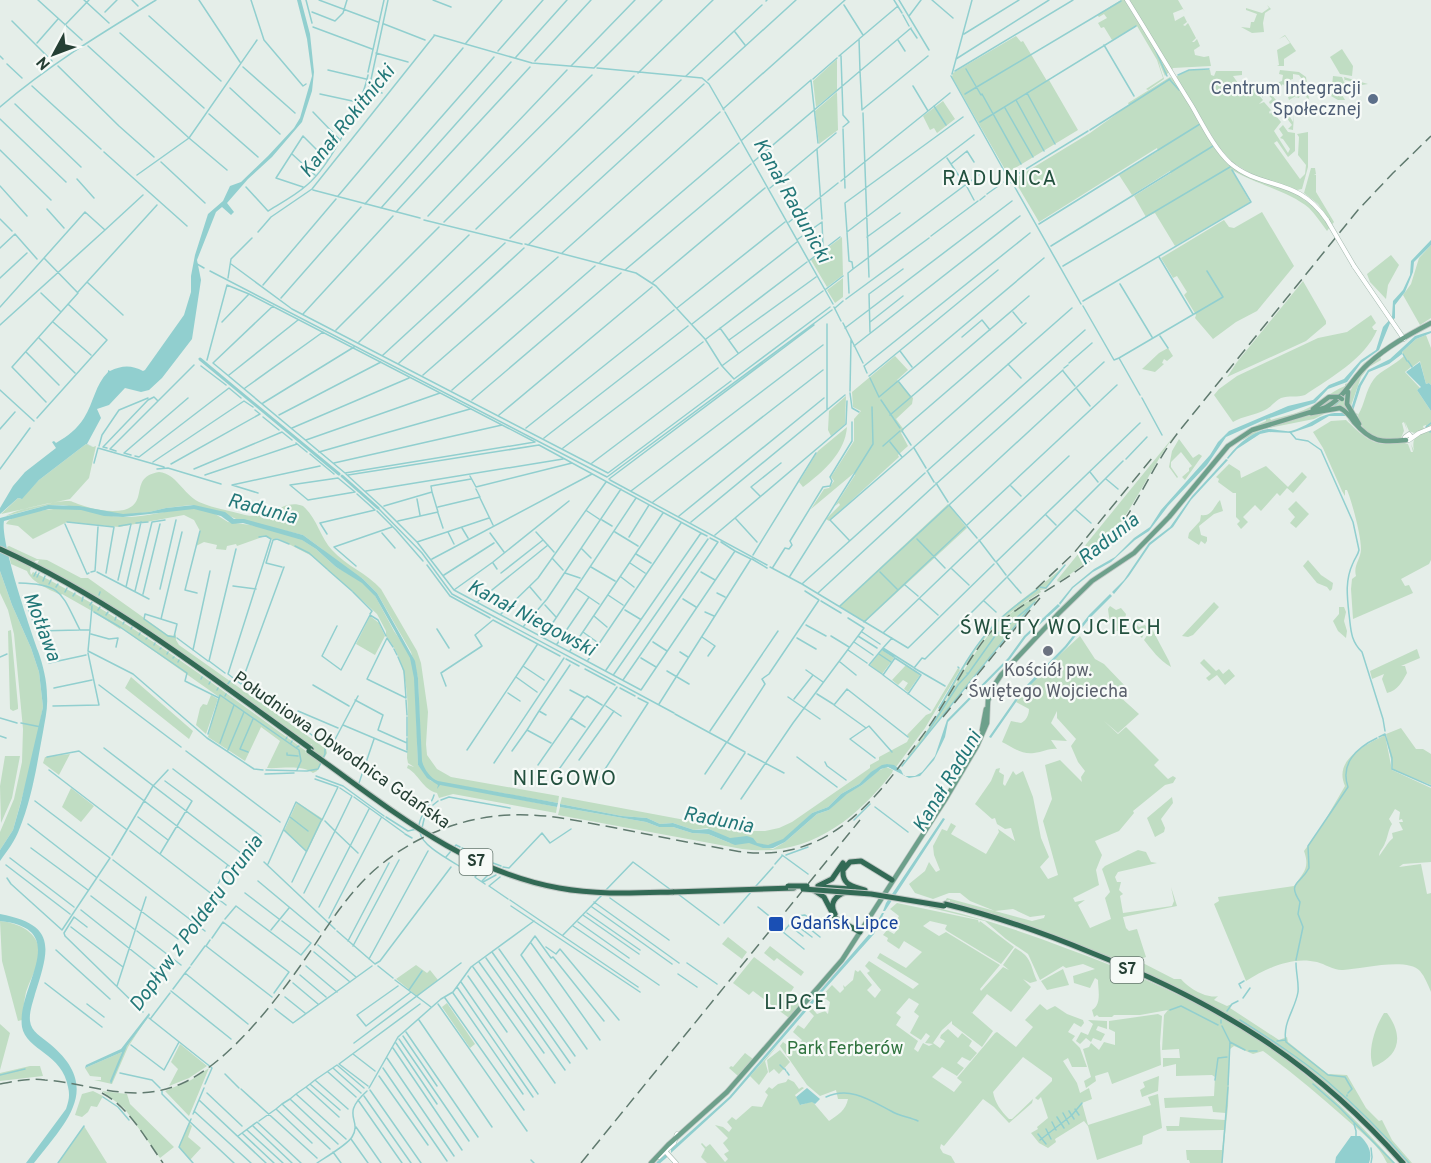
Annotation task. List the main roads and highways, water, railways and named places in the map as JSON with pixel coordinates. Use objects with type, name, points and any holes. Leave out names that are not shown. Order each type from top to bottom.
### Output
[{"type":"highway","name":"Południowa Obwodnica Gdańska","points":[[0,551],[32,566],[133,626],[438,838],[477,859],[526,878],[605,890],[818,886],[865,890],[945,905]]},
{"type":"highway","name":"Południowa Obwodnica Gdańska","points":[[310,750],[436,841],[491,869],[534,883],[576,891],[617,894],[803,889]]},
{"type":"highway","points":[[818,886],[832,879],[843,863],[850,858],[862,859],[891,879]]},
{"type":"highway","points":[[865,890],[846,883],[843,876],[844,867],[858,860],[877,870]]},
{"type":"highway","points":[[803,889],[821,894],[833,916],[859,932]]},
{"type":"highway","name":"S7","points":[[803,889],[848,891],[965,909],[1029,929],[1173,987],[1276,1047],[1326,1086],[1368,1124],[1401,1163]]},
{"type":"highway","points":[[848,891],[836,897],[832,908],[837,916],[851,927]]},
{"type":"highway","name":"S7","points":[[945,905],[1042,937],[1118,966],[1192,1000],[1233,1023],[1278,1052],[1319,1084],[1401,1163]]},
{"type":"main road","points":[[1127,0],[1226,158],[1243,171],[1297,191],[1312,201],[1327,220],[1354,266],[1402,338]]},
{"type":"main road","points":[[650,1162],[676,1136],[718,1101],[835,968],[891,879],[947,798],[987,723],[988,700],[999,678],[1023,651],[1079,592],[1113,566],[1128,558],[1169,517],[1230,444],[1252,430],[1324,408],[1338,400],[1364,368],[1376,358],[1402,338],[1431,323]]},
{"type":"main road","points":[[1347,409],[1346,399],[1350,387]]},
{"type":"main road","points":[[1308,413],[1329,397],[1340,398],[1359,424],[1368,433],[1384,442]]},
{"type":"main road","points":[[1308,413],[1320,413],[1335,408],[1347,409]]},
{"type":"main road","points":[[1352,415],[1368,436],[1384,442],[1398,441],[1431,428]]},
{"type":"main road","points":[[650,1162],[674,1143],[676,1136]]},
{"type":"main road","points":[[666,1151],[676,1163]]},
{"type":"water","points":[[297,0],[301,0],[310,34],[314,72],[312,91],[302,122],[227,203],[234,212],[231,215],[222,207],[216,212],[197,260],[201,280],[192,339],[162,378],[149,390],[141,392],[125,388],[109,405],[97,409],[101,418],[87,444],[94,447],[86,444],[39,480],[22,499],[18,498],[0,514],[0,508],[13,486],[25,472],[56,448],[52,442],[56,443],[64,438],[81,422],[108,370],[127,366],[145,370],[184,315],[191,292],[195,255],[208,214],[223,201],[230,186],[241,182],[268,156],[294,128],[300,118],[312,76],[307,39]]},
{"type":"water","points":[[1431,240],[1431,245],[1414,262],[1413,272],[1405,292],[1395,305],[1395,318],[1390,323],[1379,350],[1361,363],[1347,382],[1328,389],[1315,403],[1264,420],[1226,437],[1207,465],[1168,506],[1149,531],[1135,540],[1111,562],[1093,572],[1073,588],[1060,605],[1059,603],[1072,587],[1094,569],[1115,557],[1134,538],[1150,527],[1161,510],[1229,431],[1288,406],[1313,400],[1329,385],[1344,379],[1361,360],[1376,350],[1383,327],[1392,317],[1393,301],[1403,290],[1410,275],[1411,261]]},
{"type":"water","points":[[1431,331],[1416,339],[1389,364],[1369,372],[1361,386],[1353,411],[1347,416],[1329,416],[1312,426],[1291,433],[1260,434],[1227,458],[1245,440],[1262,430],[1291,431],[1324,415],[1348,411],[1351,409],[1358,386],[1368,370],[1390,359],[1415,336]]},
{"type":"water","points":[[1420,362],[1426,384],[1431,385],[1431,411],[1417,390],[1421,387],[1406,372]]},
{"type":"water","points":[[1226,459],[1228,460],[1191,500],[1173,527],[1150,545],[1114,594],[1112,592],[1124,580],[1149,543],[1170,527],[1192,496]]},
{"type":"water","points":[[48,505],[79,506],[123,514],[194,505],[225,512],[234,519],[244,519],[303,535],[363,579],[377,593],[415,661],[418,678],[422,761],[430,775],[438,781],[558,803],[557,807],[440,785],[437,789],[438,785],[427,778],[418,765],[414,678],[410,658],[375,596],[362,583],[336,567],[302,540],[243,523],[232,524],[221,516],[194,509],[123,517],[104,516],[81,510],[49,509],[4,521],[6,547],[43,667],[47,700],[39,756],[24,818],[15,838],[0,861],[0,850],[13,830],[21,802],[43,707],[39,672],[0,571],[0,518]]},
{"type":"water","points":[[1110,594],[1112,596],[1021,695],[991,738],[989,737],[1021,691],[1065,646],[1089,615]]},
{"type":"water","points":[[1058,604],[1060,606],[1026,637],[1010,659],[948,722],[945,737],[934,760],[920,776],[909,778],[905,776],[915,776],[922,772],[935,756],[947,720],[1008,658],[1024,636]]},
{"type":"water","points":[[882,765],[894,765],[904,775],[888,767],[881,769],[829,810],[817,814],[785,842],[773,848],[763,848],[749,843],[735,845],[708,834],[692,833],[673,827],[659,827],[646,822],[560,807],[560,804],[622,816],[647,818],[660,824],[673,823],[694,830],[709,829],[730,838],[747,836],[753,838],[757,843],[768,845],[783,839],[812,813],[828,807],[841,794],[859,784]]},
{"type":"water","points":[[943,818],[945,819],[883,911],[886,903]]},
{"type":"water","points":[[884,913],[874,934],[816,999],[814,998],[871,932]]},
{"type":"water","points":[[0,914],[32,925],[40,932],[44,941],[44,964],[31,1011],[31,1025],[37,1034],[66,1060],[74,1075],[77,1090],[74,1105],[67,1119],[34,1163],[26,1163],[66,1109],[69,1090],[65,1076],[59,1067],[30,1041],[22,1027],[22,1011],[38,948],[34,935],[22,926],[0,921]]},
{"type":"water","points":[[813,999],[815,1001],[731,1098],[671,1153],[671,1149],[729,1097]]},
{"type":"water","points":[[149,1013],[150,1015],[127,1046],[111,1084],[110,1081],[122,1052],[85,1068],[86,1065],[121,1049]]},
{"type":"water","points":[[807,1088],[820,1099],[815,1104],[812,1102],[800,1105],[796,1097]]},
{"type":"water","points":[[1351,1136],[1360,1136],[1369,1148],[1369,1163],[1335,1163],[1336,1157]]},
{"type":"waterway","points":[[38,0],[82,40]]},
{"type":"waterway","points":[[84,0],[109,23]]},
{"type":"waterway","points":[[65,25],[89,0]]},
{"type":"waterway","points":[[105,12],[117,0]]},
{"type":"waterway","points":[[132,0],[138,6]]},
{"type":"waterway","points":[[0,107],[57,63],[156,0]]},
{"type":"waterway","points":[[199,0],[240,62]]},
{"type":"waterway","points":[[251,0],[264,40],[303,86],[306,84]]},
{"type":"waterway","points":[[306,0],[312,23]]},
{"type":"waterway","points":[[319,0],[378,22]]},
{"type":"waterway","points":[[312,12],[335,21],[343,13],[347,0]]},
{"type":"waterway","points":[[368,72],[384,0]]},
{"type":"waterway","points":[[382,93],[369,89],[388,0]]},
{"type":"waterway","points":[[433,0],[451,7]]},
{"type":"waterway","points":[[466,43],[502,0]]},
{"type":"waterway","points":[[498,51],[543,0]]},
{"type":"waterway","points":[[516,57],[567,0]]},
{"type":"waterway","points":[[535,61],[591,0]]},
{"type":"waterway","points":[[571,66],[635,0]]},
{"type":"waterway","name":"Kanał Radunicki","points":[[434,35],[532,63],[594,68],[662,0]]},
{"type":"waterway","points":[[638,73],[713,0]]},
{"type":"waterway","points":[[708,80],[796,0]]},
{"type":"waterway","points":[[723,109],[845,0]]},
{"type":"waterway","points":[[894,0],[902,13]]},
{"type":"waterway","points":[[899,0],[929,50]]},
{"type":"waterway","points":[[909,16],[921,0]]},
{"type":"waterway","points":[[932,0],[953,18]]},
{"type":"waterway","points":[[952,74],[972,0]]},
{"type":"waterway","points":[[964,34],[1019,0]]},
{"type":"waterway","points":[[956,59],[1049,0]]},
{"type":"waterway","points":[[955,71],[1073,0]]},
{"type":"waterway","points":[[965,94],[1121,1]]},
{"type":"waterway","points":[[686,76],[762,5]]},
{"type":"waterway","points":[[844,5],[863,35]]},
{"type":"waterway","points":[[753,162],[860,71],[859,39],[898,6]]},
{"type":"waterway","points":[[903,15],[909,26]]},
{"type":"waterway","points":[[149,16],[221,81]]},
{"type":"waterway","points":[[37,43],[58,19]]},
{"type":"waterway","points":[[12,21],[52,61]]},
{"type":"waterway","points":[[384,24],[425,40]]},
{"type":"waterway","points":[[980,122],[1136,26]]},
{"type":"waterway","points":[[313,27],[372,49]]},
{"type":"waterway","points":[[862,110],[860,71],[911,28]]},
{"type":"waterway","points":[[911,29],[917,38]]},
{"type":"waterway","points":[[735,32],[745,45]]},
{"type":"waterway","points":[[120,33],[204,108]]},
{"type":"waterway","name":"Kanał Rokitnicki","points":[[258,232],[271,217],[312,189],[434,36]]},
{"type":"waterway","points":[[137,175],[189,138],[257,40]]},
{"type":"waterway","points":[[839,56],[858,40]]},
{"type":"waterway","points":[[898,40],[905,51]]},
{"type":"waterway","points":[[1104,45],[1134,96]]},
{"type":"waterway","points":[[88,46],[227,170]]},
{"type":"waterway","points":[[1154,47],[1167,76]]},
{"type":"waterway","points":[[338,196],[463,48]]},
{"type":"waterway","points":[[376,53],[408,62]]},
{"type":"waterway","points":[[0,56],[3,59]]},
{"type":"waterway","points":[[841,56],[843,115],[849,122],[843,127]]},
{"type":"waterway","points":[[863,109],[928,56]]},
{"type":"waterway","points":[[365,204],[494,57]]},
{"type":"waterway","points":[[813,79],[837,58]]},
{"type":"waterway","points":[[381,208],[511,62]]},
{"type":"waterway","points":[[7,64],[22,78]]},
{"type":"waterway","points":[[58,66],[154,157]]},
{"type":"waterway","points":[[243,67],[295,113]]},
{"type":"waterway","points":[[396,212],[530,67]]},
{"type":"waterway","name":"Kanał Radunicki","points":[[597,68],[702,78],[709,84],[724,110]]},
{"type":"waterway","points":[[966,69],[1021,164]]},
{"type":"waterway","name":"Kanał Radunicki","points":[[1178,75],[1189,70],[1209,69]]},
{"type":"waterway","points":[[328,70],[366,79]]},
{"type":"waterway","points":[[428,216],[567,70]]},
{"type":"waterway","points":[[246,187],[268,211],[307,185],[325,164],[344,134],[359,102],[368,75]]},
{"type":"waterway","points":[[444,222],[592,75]]},
{"type":"waterway","points":[[476,229],[634,76]]},
{"type":"waterway","points":[[951,76],[1007,176]]},
{"type":"waterway","name":"Kanał Radunicki","points":[[1090,130],[1170,79]]},
{"type":"waterway","points":[[510,238],[681,80]]},
{"type":"waterway","points":[[742,140],[811,80],[818,143]]},
{"type":"waterway","points":[[1170,80],[1179,90]]},
{"type":"waterway","points":[[528,245],[704,84]]},
{"type":"waterway","points":[[32,86],[101,149]]},
{"type":"waterway","points":[[841,181],[928,111],[913,86]]},
{"type":"waterway","points":[[230,88],[280,134]]},
{"type":"waterway","points":[[928,111],[950,93]]},
{"type":"waterway","points":[[1027,93],[1055,144]]},
{"type":"waterway","points":[[320,94],[357,102]]},
{"type":"waterway","points":[[1016,100],[1044,151]]},
{"type":"waterway","points":[[15,104],[81,167]]},
{"type":"waterway","points":[[934,106],[946,125]]},
{"type":"waterway","points":[[1005,108],[1033,157]]},
{"type":"waterway","points":[[313,112],[339,139]]},
{"type":"waterway","points":[[562,253],[720,112]]},
{"type":"waterway","name":"Kanał Radunicki","points":[[725,112],[833,304]]},
{"type":"waterway","points":[[863,113],[869,277]]},
{"type":"waterway","points":[[209,114],[258,157]]},
{"type":"waterway","points":[[963,117],[845,203],[847,232],[974,135]]},
{"type":"waterway","points":[[0,119],[66,182]]},
{"type":"waterway","points":[[1039,224],[1200,124]]},
{"type":"waterway","points":[[843,129],[845,188]]},
{"type":"waterway","name":"Kanał Radunicki","points":[[1013,177],[1088,131]]},
{"type":"waterway","points":[[770,188],[836,133]]},
{"type":"waterway","points":[[303,187],[276,178],[303,136],[327,160]]},
{"type":"waterway","points":[[600,262],[739,143]]},
{"type":"waterway","points":[[1051,246],[1213,146]]},
{"type":"waterway","points":[[817,149],[822,219]]},
{"type":"waterway","points":[[0,150],[51,200]]},
{"type":"waterway","points":[[951,164],[967,151],[974,162]]},
{"type":"waterway","points":[[104,152],[187,226]]},
{"type":"waterway","points":[[292,154],[315,175]]},
{"type":"waterway","points":[[947,158],[963,182]]},
{"type":"waterway","points":[[161,162],[205,203]]},
{"type":"waterway","points":[[625,270],[751,164]]},
{"type":"waterway","points":[[1063,266],[1230,167]]},
{"type":"waterway","points":[[1083,301],[1251,202],[1232,170]]},
{"type":"waterway","points":[[853,269],[980,174]]},
{"type":"waterway","name":"Kanał Radunicki","points":[[1004,182],[1011,177]]},
{"type":"waterway","points":[[77,179],[94,198]]},
{"type":"waterway","points":[[1007,180],[1013,184],[1081,304]]},
{"type":"waterway","points":[[789,222],[838,183]]},
{"type":"waterway","name":"Kanał Radunicki","points":[[987,194],[1001,184]]},
{"type":"waterway","points":[[966,185],[974,200]]},
{"type":"waterway","points":[[0,186],[27,216]]},
{"type":"waterway","points":[[653,282],[765,188]]},
{"type":"waterway","points":[[313,190],[420,218]]},
{"type":"waterway","points":[[44,258],[85,212],[105,230],[143,195]]},
{"type":"waterway","name":"Kanał Radunicki","points":[[980,200],[985,196]]},
{"type":"waterway","points":[[263,285],[336,199]]},
{"type":"waterway","name":"Kanał Radunicki","points":[[931,236],[978,201]]},
{"type":"waterway","points":[[845,328],[1012,201]]},
{"type":"waterway","points":[[87,282],[157,205]]},
{"type":"waterway","points":[[281,298],[361,207]]},
{"type":"waterway","points":[[47,209],[64,228]]},
{"type":"waterway","points":[[867,237],[900,213]]},
{"type":"waterway","points":[[303,314],[393,216]]},
{"type":"waterway","points":[[854,346],[1020,216]]},
{"type":"waterway","points":[[0,219],[12,231]]},
{"type":"waterway","points":[[424,220],[522,244]]},
{"type":"waterway","points":[[677,308],[785,222]]},
{"type":"waterway","points":[[798,239],[822,222],[823,246]]},
{"type":"waterway","points":[[336,330],[439,227]]},
{"type":"waterway","points":[[0,325],[105,230]]},
{"type":"waterway","points":[[847,233],[849,261],[852,262],[853,269],[848,273],[849,293]]},
{"type":"waterway","points":[[864,366],[1030,233]]},
{"type":"waterway","points":[[0,248],[15,234],[37,259]]},
{"type":"waterway","points":[[359,342],[469,235]]},
{"type":"waterway","points":[[810,260],[840,237]]},
{"type":"waterway","name":"Kanał Rokitnicki","points":[[228,278],[231,259],[252,238]]},
{"type":"waterway","name":"Kanał Radunicki","points":[[846,299],[929,238]]},
{"type":"waterway","points":[[692,324],[797,242]]},
{"type":"waterway","points":[[383,355],[505,243]]},
{"type":"waterway","points":[[525,244],[636,273],[656,286],[705,339],[722,366],[734,379],[830,307]]},
{"type":"waterway","points":[[399,363],[524,248]]},
{"type":"waterway","points":[[0,278],[27,253]]},
{"type":"waterway","points":[[423,375],[558,257]]},
{"type":"waterway","points":[[1159,257],[1193,314]]},
{"type":"waterway","points":[[0,307],[44,258],[78,293],[12,367],[46,402]]},
{"type":"waterway","points":[[879,397],[1044,258]]},
{"type":"waterway","points":[[706,339],[807,262]]},
{"type":"waterway","points":[[197,264],[204,268]]},
{"type":"waterway","points":[[231,264],[292,309],[608,473],[731,381]]},
{"type":"waterway","points":[[452,390],[595,266]]},
{"type":"waterway","points":[[870,332],[869,294],[903,269]]},
{"type":"waterway","points":[[869,376],[998,270]]},
{"type":"waterway","points":[[210,271],[607,477],[832,310]]},
{"type":"waterway","points":[[1119,358],[1223,297],[1207,271]]},
{"type":"waterway","points":[[472,400],[621,273]]},
{"type":"waterway","points":[[826,289],[843,276]]},
{"type":"waterway","points":[[729,340],[816,277]]},
{"type":"waterway","points":[[78,292],[87,282],[123,315]]},
{"type":"waterway","points":[[1120,284],[1152,337]]},
{"type":"waterway","points":[[207,360],[227,285],[249,294],[535,442],[345,473],[213,363],[273,306]]},
{"type":"waterway","points":[[499,415],[652,287]]},
{"type":"waterway","points":[[723,365],[823,291]]},
{"type":"waterway","points":[[41,293],[60,311]]},
{"type":"waterway","points":[[222,322],[249,294]]},
{"type":"waterway","points":[[870,322],[903,296]]},
{"type":"waterway","points":[[890,415],[1029,296]]},
{"type":"waterway","name":"Kanał Radunicki","points":[[835,308],[843,301]]},
{"type":"waterway","points":[[37,418],[107,340],[68,304]]},
{"type":"waterway","points":[[1083,306],[1114,360],[1119,358],[1140,395]]},
{"type":"waterway","points":[[834,307],[841,321]]},
{"type":"waterway","points":[[913,448],[1072,308]]},
{"type":"waterway","points":[[526,428],[674,310]]},
{"type":"waterway","points":[[1013,312],[1022,323]]},
{"type":"waterway","points":[[229,375],[298,320]]},
{"type":"waterway","points":[[962,337],[982,320],[990,330]]},
{"type":"waterway","points":[[53,322],[91,355]]},
{"type":"waterway","points":[[843,323],[863,363]]},
{"type":"waterway","points":[[902,430],[1026,323]]},
{"type":"waterway","points":[[827,324],[827,409]]},
{"type":"waterway","points":[[609,479],[814,325]]},
{"type":"waterway","points":[[544,438],[688,326]]},
{"type":"waterway","points":[[720,328],[738,353]]},
{"type":"waterway","points":[[927,471],[1085,330]]},
{"type":"waterway","points":[[245,388],[323,332]]},
{"type":"waterway","points":[[1160,336],[1168,348]]},
{"type":"waterway","points":[[39,338],[75,373]]},
{"type":"waterway","points":[[850,391],[851,340]]},
{"type":"waterway","points":[[563,448],[703,342]]},
{"type":"waterway","points":[[1069,363],[1092,343]]},
{"type":"waterway","points":[[631,491],[823,345]]},
{"type":"waterway","points":[[263,403],[354,347]]},
{"type":"waterway","points":[[900,351],[912,367]]},
{"type":"waterway","points":[[26,352],[59,385]]},
{"type":"waterway","points":[[1403,354],[1407,361]]},
{"type":"waterway","name":"Kanał Niegowski","points":[[200,359],[339,474]]},
{"type":"waterway","points":[[1408,361],[1412,367]]},
{"type":"waterway","points":[[279,415],[381,362]]},
{"type":"waterway","points":[[949,505],[1104,362]]},
{"type":"waterway","points":[[1008,364],[1021,378]]},
{"type":"waterway","points":[[107,448],[103,447],[148,400],[154,397],[158,401],[194,365]]},
{"type":"waterway","points":[[1064,368],[1068,365]]},
{"type":"waterway","points":[[201,366],[226,385]]},
{"type":"waterway","points":[[864,366],[867,373]]},
{"type":"waterway","points":[[592,463],[718,368]]},
{"type":"waterway","points":[[653,502],[823,370]]},
{"type":"waterway","points":[[936,484],[1063,370]]},
{"type":"waterway","points":[[1063,371],[1075,386]]},
{"type":"waterway","points":[[292,428],[409,378]]},
{"type":"waterway","points":[[870,378],[879,397]]},
{"type":"waterway","points":[[899,382],[910,396]]},
{"type":"waterway","points":[[1101,400],[1117,385]]},
{"type":"waterway","points":[[135,456],[139,457],[229,388],[241,398]]},
{"type":"waterway","points":[[1077,389],[1090,406]]},
{"type":"waterway","points":[[0,390],[34,421]]},
{"type":"waterway","points":[[306,440],[440,393]]},
{"type":"waterway","points":[[850,393],[852,408],[859,412]]},
{"type":"waterway","points":[[691,522],[845,395]]},
{"type":"waterway","points":[[1335,405],[1345,395]]},
{"type":"waterway","points":[[99,446],[102,435],[119,410],[148,398]]},
{"type":"waterway","points":[[131,455],[124,453],[188,398]]},
{"type":"waterway","points":[[679,516],[824,398]]},
{"type":"waterway","points":[[1142,398],[1162,435]]},
{"type":"waterway","points":[[881,400],[900,428]]},
{"type":"waterway","points":[[116,451],[110,449],[158,401]]},
{"type":"waterway","points":[[153,462],[244,401],[253,407]]},
{"type":"waterway","points":[[715,535],[846,424],[847,401]]},
{"type":"waterway","points":[[967,525],[1100,401]]},
{"type":"waterway","points":[[790,576],[873,444],[872,407]]},
{"type":"waterway","points":[[319,452],[470,409]]},
{"type":"waterway","points":[[171,464],[260,414],[255,410]]},
{"type":"waterway","points":[[0,429],[15,412]]},
{"type":"waterway","points":[[263,417],[279,430]]},
{"type":"waterway","points":[[773,567],[785,548],[789,549],[792,545],[790,541],[823,487],[830,486],[832,481],[830,477],[852,441],[852,422]]},
{"type":"waterway","points":[[996,562],[1140,423]]},
{"type":"waterway","points":[[1426,427],[1431,423]]},
{"type":"waterway","points":[[334,463],[502,425]]},
{"type":"waterway","points":[[0,469],[30,428]]},
{"type":"waterway","points":[[883,446],[900,431]]},
{"type":"waterway","points":[[902,431],[911,445]]},
{"type":"waterway","points":[[194,469],[282,432],[292,440]]},
{"type":"waterway","points":[[1290,432],[1296,439],[1308,441],[1321,450],[1353,522],[1359,550],[1350,569],[1348,582],[1351,629],[1353,639],[1362,652],[1385,731]]},
{"type":"waterway","points":[[1126,459],[1147,437]]},
{"type":"waterway","points":[[890,442],[902,457]]},
{"type":"waterway","name":"Kanał Niegowski","points":[[296,443],[307,452]]},
{"type":"waterway","points":[[205,475],[297,444]]},
{"type":"waterway","points":[[348,475],[539,445],[701,533]]},
{"type":"waterway","points":[[94,463],[98,448],[164,467]]},
{"type":"waterway","points":[[914,448],[926,468]]},
{"type":"waterway","points":[[849,540],[830,520],[912,449]]},
{"type":"waterway","points":[[753,555],[816,453]]},
{"type":"waterway","name":"Kanał Niegowski","points":[[310,454],[334,474]]},
{"type":"waterway","points":[[979,541],[1069,456]]},
{"type":"waterway","points":[[366,491],[563,459]]},
{"type":"waterway","points":[[1007,577],[1123,461]]},
{"type":"waterway","points":[[470,476],[476,487],[572,463]]},
{"type":"waterway","points":[[760,496],[751,487],[781,463]]},
{"type":"waterway","name":"Radunia","points":[[258,493],[232,485],[320,466]]},
{"type":"waterway","points":[[157,469],[168,468],[221,484]]},
{"type":"waterway","points":[[928,472],[934,482]]},
{"type":"waterway","points":[[1090,472],[1098,482]]},
{"type":"waterway","points":[[803,583],[925,473]]},
{"type":"waterway","points":[[346,474],[417,542],[454,590],[641,690],[735,551],[721,542]]},
{"type":"waterway","points":[[432,559],[592,474]]},
{"type":"waterway","name":"Kanał Niegowski","points":[[342,476],[378,508]]},
{"type":"waterway","points":[[338,478],[355,492],[308,500],[290,485],[338,478]]},
{"type":"waterway","points":[[384,506],[432,492],[431,486],[471,479]]},
{"type":"waterway","points":[[1106,479],[1118,489]]},
{"type":"waterway","points":[[610,480],[767,565]]},
{"type":"waterway","points":[[501,614],[538,578],[606,482]]},
{"type":"waterway","points":[[936,483],[948,502]]},
{"type":"waterway","points":[[818,593],[935,485]]},
{"type":"waterway","points":[[1011,486],[1021,496]]},
{"type":"waterway","points":[[438,507],[480,497],[476,489]]},
{"type":"waterway","points":[[523,627],[547,599],[621,489]]},
{"type":"waterway","points":[[398,521],[438,512],[432,492]]},
{"type":"waterway","points":[[327,534],[320,523],[375,510],[357,494]]},
{"type":"waterway","points":[[480,498],[493,525]]},
{"type":"waterway","points":[[544,636],[636,498]]},
{"type":"waterway","points":[[417,499],[420,515]]},
{"type":"waterway","points":[[454,590],[569,501]]},
{"type":"waterway","points":[[629,537],[649,505]]},
{"type":"waterway","points":[[949,505],[977,538]]},
{"type":"waterway","points":[[840,606],[948,506]]},
{"type":"waterway","name":"Kanał Niegowski","points":[[378,508],[422,553],[452,594],[674,713]]},
{"type":"waterway","points":[[1076,510],[1091,523]]},
{"type":"waterway","name":"Kanał Niegowski","points":[[377,511],[423,561]]},
{"type":"waterway","points":[[587,511],[599,519]]},
{"type":"waterway","points":[[438,513],[443,528]]},
{"type":"waterway","points":[[570,651],[663,513]]},
{"type":"waterway","points":[[1046,515],[1056,525]]},
{"type":"waterway","points":[[417,542],[489,518]]},
{"type":"waterway","points":[[736,519],[757,542]]},
{"type":"waterway","points":[[135,591],[152,522],[165,520]]},
{"type":"waterway","points":[[160,589],[176,520]]},
{"type":"waterway","points":[[602,520],[612,526]]},
{"type":"waterway","points":[[67,522],[114,527],[106,573]]},
{"type":"waterway","points":[[126,587],[141,522]]},
{"type":"waterway","points":[[136,523],[148,522]]},
{"type":"waterway","points":[[588,660],[681,523]]},
{"type":"waterway","points":[[65,524],[87,574],[89,573]]},
{"type":"waterway","points":[[118,580],[131,524],[119,526]]},
{"type":"waterway","points":[[143,594],[160,524]]},
{"type":"waterway","points":[[91,572],[95,571],[98,527]]},
{"type":"waterway","points":[[356,566],[334,547],[392,527]]},
{"type":"waterway","points":[[864,622],[965,527]]},
{"type":"waterway","points":[[462,528],[468,538]]},
{"type":"waterway","points":[[197,593],[185,590],[200,531]]},
{"type":"waterway","points":[[161,619],[182,532]]},
{"type":"waterway","points":[[448,532],[454,544]]},
{"type":"waterway","points":[[536,532],[554,552]]},
{"type":"waterway","points":[[615,532],[638,546]]},
{"type":"waterway","points":[[382,533],[395,548]]},
{"type":"waterway","points":[[490,533],[504,552]]},
{"type":"waterway","points":[[606,670],[701,533],[707,536]]},
{"type":"waterway","points":[[259,537],[266,536],[271,539],[228,674],[241,684],[284,567]]},
{"type":"waterway","points":[[623,680],[718,542],[710,538]]},
{"type":"waterway","points":[[282,567],[266,563],[273,540],[277,539],[289,544]]},
{"type":"waterway","points":[[614,674],[708,539]]},
{"type":"waterway","points":[[917,539],[945,568]]},
{"type":"waterway","points":[[501,573],[543,540]]},
{"type":"waterway","points":[[979,540],[995,561]]},
{"type":"waterway","points":[[883,633],[978,542]]},
{"type":"waterway","points":[[444,575],[494,543]]},
{"type":"waterway","points":[[477,602],[548,545]]},
{"type":"waterway","points":[[295,546],[309,553],[327,569]]},
{"type":"waterway","points":[[225,673],[209,661],[236,549]]},
{"type":"waterway","points":[[582,549],[591,558]]},
{"type":"waterway","points":[[659,704],[751,559],[735,551]]},
{"type":"waterway","points":[[636,554],[651,563]]},
{"type":"waterway","points":[[552,558],[563,570]]},
{"type":"waterway","points":[[752,559],[767,568]]},
{"type":"waterway","points":[[493,563],[497,569]]},
{"type":"waterway","points":[[630,563],[645,573]]},
{"type":"waterway","points":[[997,563],[1006,575]]},
{"type":"waterway","points":[[770,567],[908,648],[994,564]]},
{"type":"waterway","name":"Kanał Niegowski","points":[[427,565],[450,596],[490,618]]},
{"type":"waterway","points":[[1040,587],[1046,588],[1065,565]]},
{"type":"waterway","points":[[591,567],[615,581]]},
{"type":"waterway","points":[[952,569],[969,585]]},
{"type":"waterway","points":[[328,570],[352,591]]},
{"type":"waterway","points":[[193,650],[210,571]]},
{"type":"waterway","points":[[34,576],[36,572]]},
{"type":"waterway","points":[[97,572],[149,599]]},
{"type":"waterway","points":[[701,572],[715,580]]},
{"type":"waterway","points":[[880,572],[897,589]]},
{"type":"waterway","points":[[37,577],[39,573]]},
{"type":"waterway","points":[[565,573],[580,578]]},
{"type":"waterway","name":"Motława","points":[[43,581],[45,576]]},
{"type":"waterway","points":[[621,577],[634,587]]},
{"type":"waterway","points":[[945,686],[914,668],[1006,578]]},
{"type":"waterway","points":[[1008,578],[1021,593]]},
{"type":"waterway","points":[[49,584],[51,580]]},
{"type":"waterway","name":"Motława","points":[[19,583],[44,586],[59,593],[80,630],[90,630],[88,651],[133,674],[207,738],[254,769],[263,770]]},
{"type":"waterway","points":[[905,585],[918,596]]},
{"type":"waterway","points":[[233,586],[256,589]]},
{"type":"waterway","points":[[530,587],[541,600]]},
{"type":"waterway","points":[[65,592],[67,588]]},
{"type":"waterway","points":[[577,589],[599,604]]},
{"type":"waterway","points":[[939,708],[964,665],[986,634],[1004,615],[1038,589]]},
{"type":"waterway","points":[[728,741],[765,684],[762,679],[769,674],[819,600],[805,591]]},
{"type":"waterway","points":[[353,592],[372,611],[370,614]]},
{"type":"waterway","points":[[717,593],[725,597]]},
{"type":"waterway","points":[[608,595],[623,605]]},
{"type":"waterway","name":"Motława","points":[[23,596],[37,631],[79,630]]},
{"type":"waterway","points":[[82,601],[83,597]]},
{"type":"waterway","points":[[557,644],[589,597]]},
{"type":"waterway","points":[[683,599],[696,607]]},
{"type":"waterway","points":[[920,599],[938,615]]},
{"type":"waterway","points":[[821,601],[841,613]]},
{"type":"waterway","points":[[984,601],[996,612]]},
{"type":"waterway","points":[[968,674],[995,636],[1035,602]]},
{"type":"waterway","points":[[545,605],[556,617]]},
{"type":"waterway","points":[[902,766],[1032,605]]},
{"type":"waterway","points":[[90,629],[92,606]]},
{"type":"waterway","points":[[625,610],[640,619]]},
{"type":"waterway","points":[[94,612],[187,673],[185,681],[219,698]]},
{"type":"waterway","points":[[705,612],[714,616]]},
{"type":"waterway","points":[[174,637],[177,624],[145,614],[144,619],[168,636],[175,637]]},
{"type":"waterway","points":[[337,626],[322,656],[341,670],[370,615],[378,620],[386,636]]},
{"type":"waterway","points":[[594,616],[607,627]]},
{"type":"waterway","points":[[741,799],[793,723],[864,628],[848,618]]},
{"type":"waterway","points":[[446,686],[441,673],[482,646],[475,635],[493,620],[560,656]]},
{"type":"waterway","points":[[806,625],[826,636]]},
{"type":"waterway","points":[[437,629],[449,648]]},
{"type":"waterway","points":[[710,731],[778,631]]},
{"type":"waterway","points":[[583,632],[597,642]]},
{"type":"waterway","points":[[862,632],[880,644]]},
{"type":"waterway","points":[[91,634],[109,639],[118,638],[116,647]]},
{"type":"waterway","points":[[831,636],[849,647]]},
{"type":"waterway","points":[[858,636],[877,648]]},
{"type":"waterway","points":[[702,637],[715,646],[708,656]]},
{"type":"waterway","points":[[177,638],[208,661]]},
{"type":"waterway","points":[[393,647],[387,638],[367,679],[406,698],[404,671],[398,657]]},
{"type":"waterway","points":[[797,638],[816,649]]},
{"type":"waterway","points":[[892,638],[883,648],[913,667]]},
{"type":"waterway","points":[[653,642],[667,651]]},
{"type":"waterway","points":[[854,642],[873,655]]},
{"type":"waterway","points":[[523,666],[537,645]]},
{"type":"waterway","points":[[882,674],[869,665],[883,648]]},
{"type":"waterway","points":[[394,649],[397,655]]},
{"type":"waterway","points":[[848,650],[867,663]]},
{"type":"waterway","points":[[883,650],[894,657]]},
{"type":"waterway","points":[[680,652],[688,657]]},
{"type":"waterway","points":[[53,706],[99,705],[88,653]]},
{"type":"waterway","points":[[0,657],[7,654]]},
{"type":"waterway","points":[[879,654],[891,662]]},
{"type":"waterway","name":"Motława","points":[[49,663],[86,655]]},
{"type":"waterway","points":[[494,763],[564,658]]},
{"type":"waterway","points":[[641,658],[656,667]]},
{"type":"waterway","points":[[908,694],[921,675],[895,658],[883,675],[930,710]]},
{"type":"waterway","name":"Kanał Niegowski","points":[[566,659],[579,666]]},
{"type":"waterway","points":[[840,662],[856,675]]},
{"type":"waterway","points":[[546,715],[539,711],[570,665]]},
{"type":"waterway","points":[[467,750],[523,666],[544,680]]},
{"type":"waterway","name":"Kanał Niegowski","points":[[585,669],[615,685]]},
{"type":"waterway","points":[[806,670],[823,682]]},
{"type":"waterway","points":[[667,671],[689,684]]},
{"type":"waterway","points":[[925,736],[967,673]]},
{"type":"waterway","points":[[794,699],[813,675]]},
{"type":"waterway","points":[[516,677],[537,692]]},
{"type":"waterway","points":[[54,688],[92,680]]},
{"type":"waterway","points":[[227,685],[230,681]]},
{"type":"waterway","points":[[99,685],[181,747]]},
{"type":"waterway","points":[[313,685],[349,706]]},
{"type":"waterway","points":[[555,775],[617,687]]},
{"type":"waterway","name":"Kanał Niegowski","points":[[620,688],[635,696]]},
{"type":"waterway","points":[[866,728],[834,705],[847,689],[908,737]]},
{"type":"waterway","points":[[570,690],[602,705]]},
{"type":"waterway","points":[[508,693],[520,701]]},
{"type":"waterway","points":[[817,694],[833,704]]},
{"type":"waterway","points":[[208,734],[220,695],[299,750],[301,761],[297,770]]},
{"type":"waterway","points":[[331,747],[358,696]]},
{"type":"waterway","points":[[788,697],[820,719]]},
{"type":"waterway","points":[[596,783],[648,703],[638,698]]},
{"type":"waterway","points":[[538,765],[584,699]]},
{"type":"waterway","points":[[355,700],[383,715],[378,730],[407,743]]},
{"type":"waterway","points":[[406,700],[407,715]]},
{"type":"waterway","points":[[220,743],[234,705]]},
{"type":"waterway","points":[[606,706],[621,716]]},
{"type":"waterway","points":[[298,711],[338,728]]},
{"type":"waterway","points":[[527,730],[539,711]]},
{"type":"waterway","points":[[579,760],[614,711]]},
{"type":"waterway","points":[[228,750],[244,712]]},
{"type":"waterway","name":"Kanał Niegowski","points":[[675,714],[745,752]]},
{"type":"waterway","points":[[407,717],[407,736]]},
{"type":"waterway","points":[[0,718],[17,723]]},
{"type":"waterway","points":[[571,718],[585,727]]},
{"type":"waterway","points":[[248,752],[240,749],[253,719]]},
{"type":"waterway","points":[[290,719],[327,746]]},
{"type":"waterway","points":[[21,723],[41,727]]},
{"type":"waterway","points":[[343,725],[407,752]]},
{"type":"waterway","points":[[875,758],[850,739],[869,726],[892,752]]},
{"type":"waterway","points":[[512,751],[527,730],[551,743]]},
{"type":"waterway","points":[[1379,737],[1385,734],[1392,758],[1392,769],[1431,786]]},
{"type":"waterway","points":[[0,736],[6,738]]},
{"type":"waterway","points":[[407,738],[407,750]]},
{"type":"waterway","points":[[1296,960],[1303,927],[1298,914],[1300,902],[1295,887],[1309,868],[1308,846],[1348,787],[1346,779],[1348,764],[1356,752],[1377,738]]},
{"type":"waterway","points":[[359,783],[374,739]]},
{"type":"waterway","points":[[705,774],[726,743]]},
{"type":"waterway","points":[[104,748],[246,857]]},
{"type":"waterway","points":[[266,770],[318,769],[325,749]]},
{"type":"waterway","points":[[331,749],[366,763]]},
{"type":"waterway","points":[[47,757],[79,751],[237,872]]},
{"type":"waterway","points":[[186,751],[280,822]]},
{"type":"waterway","points":[[287,753],[287,755],[298,756]]},
{"type":"waterway","points":[[721,789],[745,753]]},
{"type":"waterway","name":"Kanał Niegowski","points":[[748,754],[784,773]]},
{"type":"waterway","points":[[797,757],[837,787]]},
{"type":"waterway","points":[[825,762],[846,780]]},
{"type":"waterway","points":[[173,769],[261,836]]},
{"type":"waterway","points":[[49,770],[126,829]]},
{"type":"waterway","points":[[112,855],[153,786],[168,770]]},
{"type":"waterway","points":[[265,774],[294,773]]},
{"type":"waterway","points":[[316,776],[343,786],[384,816]]},
{"type":"waterway","points":[[268,864],[296,802],[322,820],[338,787],[315,779]]},
{"type":"waterway","points":[[160,854],[192,801],[165,781]]},
{"type":"waterway","points":[[325,821],[335,831],[352,796],[340,788]]},
{"type":"waterway","points":[[419,825],[434,795]]},
{"type":"waterway","points":[[354,797],[404,833]]},
{"type":"waterway","points":[[441,800],[449,797],[510,808]]},
{"type":"waterway","points":[[7,878],[62,930],[110,858],[35,801]]},
{"type":"waterway","points":[[433,805],[438,801]]},
{"type":"waterway","points":[[854,820],[870,804]]},
{"type":"waterway","points":[[422,828],[425,815],[432,807]]},
{"type":"waterway","points":[[875,807],[908,832]]},
{"type":"waterway","points":[[319,907],[369,809]]},
{"type":"waterway","points":[[138,817],[168,840]]},
{"type":"waterway","points":[[290,817],[308,831]]},
{"type":"waterway","points":[[386,817],[408,831],[417,829]]},
{"type":"waterway","points":[[329,918],[381,818]]},
{"type":"waterway","points":[[292,882],[321,821]]},
{"type":"waterway","points":[[28,824],[96,877]]},
{"type":"waterway","points":[[503,867],[509,868],[542,833],[550,843],[571,829]]},
{"type":"waterway","points":[[284,830],[306,851]]},
{"type":"waterway","points":[[130,831],[226,905]]},
{"type":"waterway","points":[[304,893],[335,831]]},
{"type":"waterway","points":[[336,832],[358,853]]},
{"type":"waterway","points":[[420,832],[431,848],[464,869]]},
{"type":"waterway","points":[[405,834],[412,838]]},
{"type":"waterway","points":[[446,857],[456,845],[460,847]]},
{"type":"waterway","points":[[786,855],[808,847]]},
{"type":"waterway","points":[[31,848],[88,890]]},
{"type":"waterway","points":[[462,848],[471,853]]},
{"type":"waterway","points":[[369,959],[428,851]]},
{"type":"waterway","points":[[473,854],[483,858]]},
{"type":"waterway","points":[[782,855],[808,874]]},
{"type":"waterway","points":[[775,864],[782,856]]},
{"type":"waterway","points":[[10,858],[74,907]]},
{"type":"waterway","points":[[484,859],[491,862]]},
{"type":"waterway","points":[[113,860],[205,931]]},
{"type":"waterway","points":[[353,946],[399,860]]},
{"type":"waterway","points":[[264,862],[335,929]]},
{"type":"waterway","points":[[605,891],[633,862],[671,890]]},
{"type":"waterway","points":[[348,941],[389,863]]},
{"type":"waterway","points":[[493,863],[501,866]]},
{"type":"waterway","points":[[6,865],[70,914]]},
{"type":"waterway","points":[[213,894],[227,866]]},
{"type":"waterway","points":[[475,877],[484,866]]},
{"type":"waterway","points":[[375,964],[380,961],[451,867]]},
{"type":"waterway","points":[[756,886],[773,867]]},
{"type":"waterway","points":[[465,870],[473,875]]},
{"type":"waterway","points":[[482,881],[489,874]]},
{"type":"waterway","points":[[483,882],[496,875]]},
{"type":"waterway","points":[[500,877],[489,886],[508,899]]},
{"type":"waterway","points":[[476,878],[485,884]]},
{"type":"waterway","points":[[100,880],[178,939]]},
{"type":"waterway","points":[[258,881],[319,932]]},
{"type":"waterway","points":[[724,923],[751,892]]},
{"type":"waterway","points":[[245,893],[279,919]]},
{"type":"waterway","points":[[678,894],[719,925]]},
{"type":"waterway","points":[[563,935],[602,895]]},
{"type":"waterway","points":[[91,896],[134,929]]},
{"type":"waterway","points":[[117,986],[146,897]]},
{"type":"waterway","points":[[610,898],[669,940]]},
{"type":"waterway","points":[[510,900],[638,987]]},
{"type":"waterway","points":[[594,902],[679,963]]},
{"type":"waterway","points":[[225,919],[236,906],[301,955],[311,943],[282,921]]},
{"type":"waterway","points":[[511,906],[640,992]]},
{"type":"waterway","points":[[592,907],[672,964]]},
{"type":"waterway","points":[[758,907],[773,919]]},
{"type":"waterway","points":[[271,930],[289,908]]},
{"type":"waterway","points":[[81,910],[169,980]]},
{"type":"waterway","points":[[587,913],[640,950]]},
{"type":"waterway","points":[[583,915],[639,954]]},
{"type":"waterway","points":[[804,949],[783,932],[797,916],[805,915],[814,921]]},
{"type":"waterway","points":[[87,927],[74,917],[64,933],[143,1012]]},
{"type":"waterway","points":[[795,917],[820,937]]},
{"type":"waterway","points":[[369,1088],[398,1037],[441,999],[453,992],[471,967],[534,921]]},
{"type":"waterway","points":[[791,921],[812,937]]},
{"type":"waterway","points":[[212,938],[223,922],[289,972],[274,993]]},
{"type":"waterway","points":[[578,922],[629,958]]},
{"type":"waterway","points":[[573,926],[659,985]]},
{"type":"waterway","points":[[790,926],[803,936]]},
{"type":"waterway","points":[[71,927],[123,967]]},
{"type":"waterway","points":[[137,931],[181,965]]},
{"type":"waterway","points":[[337,931],[375,964]]},
{"type":"waterway","points":[[587,1049],[521,955],[535,936],[604,1021]]},
{"type":"waterway","points":[[210,940],[206,946],[272,997]]},
{"type":"waterway","points":[[531,943],[600,1040]]},
{"type":"waterway","points":[[318,945],[356,977]]},
{"type":"waterway","name":"Dopływ z Polderu Orunia","points":[[191,965],[205,946]]},
{"type":"waterway","points":[[546,947],[556,954],[560,949],[619,1020]]},
{"type":"waterway","points":[[499,949],[575,1056]]},
{"type":"waterway","points":[[56,950],[110,999]]},
{"type":"waterway","points":[[314,952],[350,982]]},
{"type":"waterway","points":[[492,952],[570,1063]]},
{"type":"waterway","points":[[486,958],[565,1070]]},
{"type":"waterway","points":[[479,962],[544,1053]]},
{"type":"waterway","points":[[354,1043],[461,963]]},
{"type":"waterway","points":[[687,963],[717,984]]},
{"type":"waterway","points":[[1296,963],[1298,992],[1287,1023],[1286,1042],[1328,1075],[1345,1077],[1352,1089],[1348,1093]]},
{"type":"waterway","points":[[306,966],[337,992]]},
{"type":"waterway","points":[[275,1009],[293,1023],[372,966]]},
{"type":"waterway","points":[[378,966],[393,978]]},
{"type":"waterway","name":"Dopływ z Polderu Orunia","points":[[185,973],[190,967]]},
{"type":"waterway","points":[[473,967],[555,1083]]},
{"type":"waterway","points":[[409,990],[422,971]]},
{"type":"waterway","points":[[173,989],[185,973],[248,1024]]},
{"type":"waterway","points":[[678,974],[697,987]]},
{"type":"waterway","points":[[300,975],[326,997]]},
{"type":"waterway","points":[[468,976],[507,1032]]},
{"type":"waterway","points":[[395,980],[431,1007]]},
{"type":"waterway","points":[[1241,988],[1239,984],[1244,981]]},
{"type":"waterway","points":[[461,982],[538,1094]]},
{"type":"waterway","points":[[45,983],[102,1027]]},
{"type":"waterway","points":[[293,983],[318,1004]]},
{"type":"waterway","points":[[398,986],[357,1015],[366,1026],[411,992]]},
{"type":"waterway","points":[[457,987],[533,1097]]},
{"type":"waterway","points":[[1243,998],[1250,988]]},
{"type":"waterway","points":[[171,991],[231,1039]]},
{"type":"waterway","name":"Dopływ z Polderu Orunia","points":[[151,1018],[170,993]]},
{"type":"waterway","points":[[453,993],[523,1094]]},
{"type":"waterway","points":[[285,997],[305,1013]]},
{"type":"waterway","points":[[445,998],[524,1110]]},
{"type":"waterway","points":[[1227,1011],[1232,1004],[1238,1001]]},
{"type":"waterway","points":[[87,1004],[104,1017]]},
{"type":"waterway","points":[[368,1086],[339,1064],[420,1004]]},
{"type":"waterway","points":[[438,1004],[527,1131]]},
{"type":"waterway","points":[[1170,1010],[1181,1006],[1218,1025]]},
{"type":"waterway","points":[[149,1018],[212,1068],[205,1084]]},
{"type":"waterway","points":[[419,1020],[492,1127]]},
{"type":"waterway","points":[[1240,1020],[1296,1057],[1327,1081],[1349,1100],[1409,1163]]},
{"type":"waterway","points":[[1222,1026],[1230,1042],[1245,1050]]},
{"type":"waterway","points":[[406,1032],[478,1137]]},
{"type":"waterway","points":[[403,1036],[437,1086]]},
{"type":"waterway","points":[[399,1039],[469,1141]]},
{"type":"waterway","points":[[1277,1041],[1285,1040]]},
{"type":"waterway","points":[[131,1045],[164,1070],[179,1042]]},
{"type":"waterway","points":[[1228,1085],[1230,1042]]},
{"type":"waterway","points":[[396,1043],[437,1104]]},
{"type":"waterway","points":[[393,1048],[462,1150]]},
{"type":"waterway","points":[[1249,1051],[1257,1051]]},
{"type":"waterway","points":[[353,1054],[375,1071]]},
{"type":"waterway","points":[[1215,1080],[1218,1058],[1227,1057]]},
{"type":"waterway","points":[[387,1058],[454,1156]]},
{"type":"waterway","points":[[315,1080],[337,1065],[364,1088]]},
{"type":"waterway","points":[[780,1065],[784,1069]]},
{"type":"waterway","points":[[333,1068],[361,1093]]},
{"type":"waterway","points":[[383,1068],[447,1161]]},
{"type":"waterway","points":[[0,1075],[25,1069]]},
{"type":"waterway","points":[[328,1072],[356,1097]]},
{"type":"waterway","points":[[120,1073],[152,1080],[160,1088]]},
{"type":"waterway","points":[[225,1074],[239,1088]]},
{"type":"waterway","points":[[379,1076],[428,1145]]},
{"type":"waterway","points":[[310,1084],[315,1080],[348,1109]]},
{"type":"waterway","points":[[306,1087],[310,1084],[340,1110]]},
{"type":"waterway","points":[[1313,1084],[1394,1163]]},
{"type":"waterway","points":[[296,1094],[306,1087],[339,1117]]},
{"type":"waterway","points":[[1222,1163],[1228,1087]]},
{"type":"waterway","points":[[193,1114],[204,1088]]},
{"type":"waterway","points":[[241,1089],[317,1158]]},
{"type":"waterway","points":[[370,1090],[421,1163]]},
{"type":"waterway","points":[[162,1091],[162,1094],[188,1120]]},
{"type":"waterway","points":[[317,1163],[352,1137],[355,1131],[354,1106],[367,1091]]},
{"type":"waterway","points":[[207,1093],[242,1126]]},
{"type":"waterway","points":[[826,1097],[843,1093],[860,1096],[897,1114],[918,1121]]},
{"type":"waterway","points":[[290,1099],[296,1094],[346,1139]]},
{"type":"waterway","points":[[364,1096],[411,1163]]},
{"type":"waterway","points":[[103,1097],[118,1107],[129,1120]]},
{"type":"waterway","points":[[282,1104],[290,1099],[338,1144]]},
{"type":"waterway","points":[[199,1100],[266,1163]]},
{"type":"waterway","points":[[358,1100],[402,1163]]},
{"type":"waterway","points":[[1040,1140],[1072,1115],[1082,1103]]},
{"type":"waterway","points":[[276,1109],[282,1104],[330,1149]]},
{"type":"waterway","points":[[259,1121],[276,1109],[312,1143]]},
{"type":"waterway","points":[[1075,1109],[1079,1115]]},
{"type":"waterway","points":[[194,1111],[251,1163]]},
{"type":"waterway","points":[[1069,1111],[1074,1119]]},
{"type":"waterway","points":[[1063,1113],[1069,1124]]},
{"type":"waterway","points":[[1057,1117],[1064,1128]]},
{"type":"waterway","points":[[191,1119],[179,1147],[193,1163]]},
{"type":"waterway","points":[[189,1121],[234,1163]]},
{"type":"waterway","points":[[238,1136],[257,1122],[301,1163]]},
{"type":"waterway","points":[[1052,1122],[1056,1130]]},
{"type":"waterway","points":[[1354,1124],[1356,1136]]},
{"type":"waterway","points":[[58,1163],[84,1126]]},
{"type":"waterway","points":[[253,1126],[292,1163]]},
{"type":"waterway","points":[[356,1127],[381,1163]]},
{"type":"waterway","points":[[1046,1129],[1051,1139]]},
{"type":"waterway","points":[[247,1130],[283,1163]]},
{"type":"waterway","points":[[242,1133],[274,1163]]},
{"type":"waterway","points":[[1038,1134],[1046,1144]]},
{"type":"waterway","points":[[351,1139],[368,1163]]},
{"type":"waterway","points":[[1371,1148],[1371,1163]]},
{"type":"waterway","points":[[333,1152],[341,1163]]},
{"type":"waterway","name":"Kanał Raduni","points":[[658,1163],[666,1156]]},
{"type":"waterway","points":[[531,1160],[534,1163]]},
{"type":"railway","points":[[0,1084],[39,1079],[131,1093],[165,1089],[183,1083],[217,1061],[250,1030],[292,978],[342,906],[369,875],[404,848],[444,828],[487,817],[531,815],[584,822],[736,851],[763,853],[787,851],[830,834],[866,805],[899,767],[930,726],[968,663],[988,635],[1013,612],[1084,565],[1110,540],[1180,430],[1358,210],[1431,136]]},
{"type":"railway","points":[[1036,589],[1073,554],[1153,457]]},
{"type":"railway","points":[[943,717],[1040,598]]},
{"type":"railway","points":[[581,1163],[860,820]]},
{"type":"railway","points":[[102,1093],[129,1115],[163,1163]]},
{"type":"place","name":"Centrum Integracji Społecznej","points":[[1373,99]]},
{"type":"place","name":"Kościół pw. Świętego Wojciecha","points":[[1048,651]]},
{"type":"place","name":"Gdańsk Lipce","points":[[776,924]]},
{"type":"district","name":"RADUNICA","points":[[1000,179]]},
{"type":"district","name":"ŚWIĘTY WOJCIECH","points":[[1061,628]]},
{"type":"district","name":"NIEGOWO","points":[[565,779]]},
{"type":"district","name":"LIPCE","points":[[796,1003]]},
{"type":"park label","name":"Park Ferberów","points":[[845,1049]]}]
